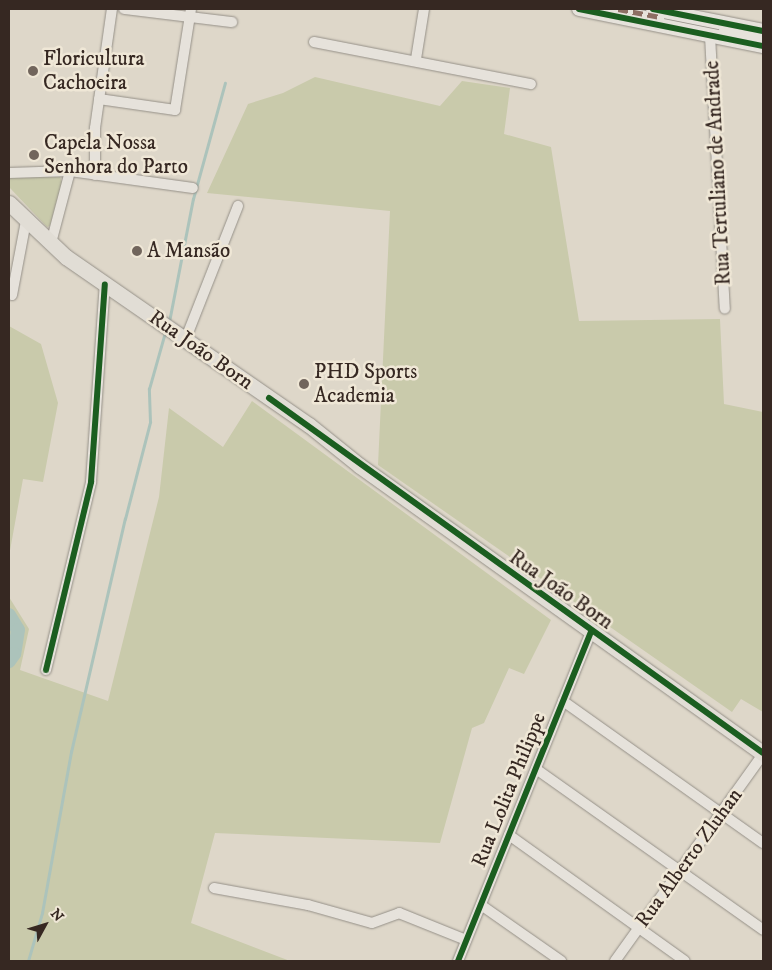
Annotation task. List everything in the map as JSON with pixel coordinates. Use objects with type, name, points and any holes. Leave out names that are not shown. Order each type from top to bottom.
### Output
[{"type":"main road","points":[[579,9],[610,11],[710,36],[763,46]]},
{"type":"main road","points":[[653,9],[763,31]]},
{"type":"main road","name":"Rua João Born","points":[[9,203],[51,243],[105,284],[186,338],[763,753]]},
{"type":"street","points":[[95,175],[95,128],[112,9]]},
{"type":"street","points":[[124,9],[190,13],[232,22]]},
{"type":"street","points":[[416,59],[424,9]]},
{"type":"street","points":[[610,11],[763,38]]},
{"type":"street","points":[[99,99],[176,110],[190,13]]},
{"type":"street","name":"Rua Tertuliano de Andrade","points":[[710,36],[725,309]]},
{"type":"street","points":[[314,42],[416,59],[531,84]]},
{"type":"street","points":[[51,243],[70,171]]},
{"type":"street","points":[[9,173],[70,171],[193,188]]},
{"type":"street","points":[[186,338],[238,206]]},
{"type":"street","points":[[12,296],[26,221]]},
{"type":"street","points":[[46,670],[91,482],[105,284]]},
{"type":"street","name":"Rua Lolita Philippe","points":[[458,961],[591,631]]},
{"type":"street","points":[[563,701],[763,843]]},
{"type":"street","name":"Rua Alberto Zluhan","points":[[615,961],[763,753]]},
{"type":"street","points":[[536,769],[763,930]]},
{"type":"street","points":[[509,835],[685,961]]},
{"type":"street","points":[[214,888],[316,907],[372,923],[398,913],[466,940]]},
{"type":"street","points":[[480,905],[561,961]]},
{"type":"green space","points":[[315,77],[440,106],[462,81],[510,88],[504,134],[551,147],[579,321],[720,319],[724,404],[763,412],[763,712],[741,699],[732,712],[378,465],[390,211],[207,193],[248,104],[283,93]]},
{"type":"green space","points":[[9,177],[60,177],[62,182],[50,226],[47,227],[9,187]]},
{"type":"green space","points":[[9,326],[41,344],[58,403],[43,482],[23,479],[9,556]]},
{"type":"green space","points":[[252,401],[551,620],[524,674],[509,668],[484,723],[472,728],[440,843],[215,833],[191,923],[290,961],[9,961],[9,597],[29,629],[20,670],[108,701],[159,497],[169,408],[223,447]]},
{"type":"waterway","points":[[169,322],[193,199],[225,83]]},
{"type":"waterway","points":[[28,961],[42,913],[71,752],[125,519],[150,422],[149,389],[164,336]]},
{"type":"waterway","points":[[9,615],[18,630],[14,654],[9,661]]},
{"type":"marked path","points":[[618,9],[660,17]]},
{"type":"cycle path","points":[[579,9],[763,46]]},
{"type":"cycle path","points":[[653,9],[763,31]]},
{"type":"cycle path","points":[[46,670],[91,482],[105,284]]},
{"type":"cycle path","points":[[269,398],[763,753]]},
{"type":"cycle path","points":[[458,961],[591,631]]},
{"type":"place","name":"Floricultura Cachoeira","points":[[33,71]]},
{"type":"place","name":"Capela Nossa Senhora do Parto","points":[[34,155]]},
{"type":"place","name":"A Mansão","points":[[137,251]]},
{"type":"place","name":"PHD Sports Academia","points":[[304,384]]}]
